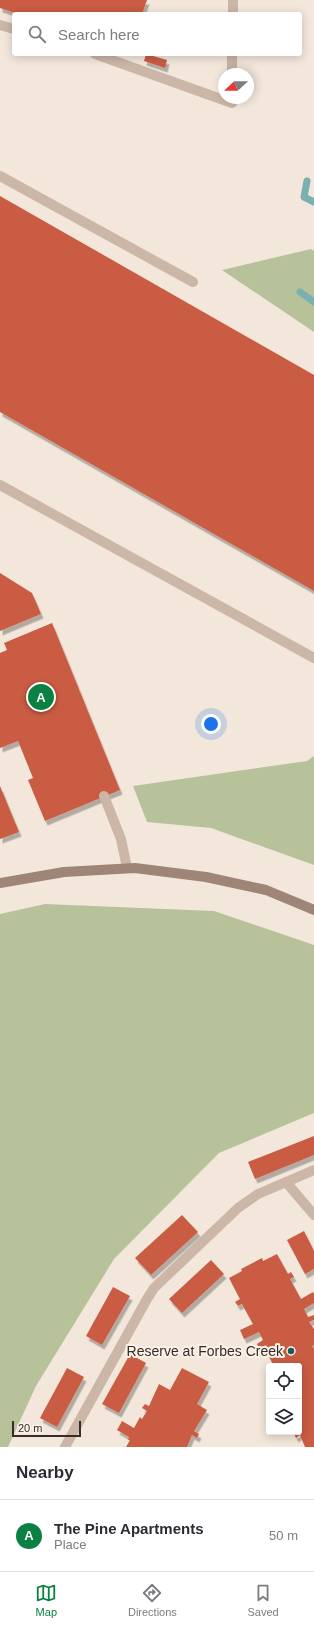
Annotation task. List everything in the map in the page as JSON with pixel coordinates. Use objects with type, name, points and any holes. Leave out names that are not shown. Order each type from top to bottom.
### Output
[{"type":"street","points":[[233,0],[233,12]]},
{"type":"street","points":[[0,25],[12,28]]},
{"type":"street","points":[[101,56],[218,98]]},
{"type":"street","points":[[232,56],[232,68]]},
{"type":"street","points":[[0,176],[193,282]]},
{"type":"street","points":[[0,485],[314,658]]},
{"type":"street","points":[[104,796],[131,868]]},
{"type":"street","points":[[0,883],[64,872],[131,868],[206,877],[266,890],[314,910]]},
{"type":"street","points":[[65,1447],[154,1288],[238,1208],[258,1194],[314,1170]]},
{"type":"street","points":[[286,1182],[314,1216]]},
{"type":"green space","points":[[311,249],[314,251],[314,332],[222,270]]},
{"type":"green space","points":[[314,756],[314,865],[211,828],[147,822],[133,786],[307,761]]},
{"type":"green space","points":[[45,904],[214,911],[314,945],[314,1113],[219,1153],[114,1259],[36,1386],[8,1447],[0,1447],[0,914]]},
{"type":"building","points":[[0,0],[147,0],[143,12],[12,12],[0,8]]},
{"type":"building","points":[[145,56],[153,56],[167,60],[165,68],[144,61]]},
{"type":"building","points":[[0,196],[314,375],[314,591],[0,412]]},
{"type":"building","points":[[0,573],[32,593],[41,614],[0,631]]},
{"type":"building","points":[[52,623],[120,790],[45,821],[28,780],[33,778],[18,741],[0,748],[0,653],[7,650],[4,643]]},
{"type":"building","points":[[0,786],[19,832],[0,839]]},
{"type":"building","points":[[314,1136],[314,1155],[255,1179],[248,1162]]},
{"type":"building","points":[[182,1215],[198,1232],[151,1275],[135,1258]]},
{"type":"building","points":[[304,1231],[314,1251],[314,1269],[305,1274],[287,1240]]},
{"type":"building","name":"Reserve at Forbes Creek","points":[[277,1254],[288,1274],[291,1272],[294,1277],[290,1279],[301,1299],[313,1292],[314,1294],[314,1303],[304,1309],[308,1317],[314,1315],[314,1320],[309,1322],[314,1329],[314,1345],[312,1346],[314,1349],[314,1447],[305,1447],[300,1435],[302,1435],[302,1363],[272,1363],[267,1353],[269,1352],[266,1345],[259,1348],[257,1344],[263,1340],[259,1332],[244,1339],[240,1330],[253,1324],[242,1304],[238,1306],[235,1302],[240,1299],[229,1278],[242,1271],[241,1269],[262,1258],[263,1261]]},
{"type":"building","points":[[211,1260],[224,1274],[182,1313],[169,1299]]},
{"type":"building","points":[[113,1287],[130,1296],[102,1345],[86,1336]]},
{"type":"building","points":[[130,1354],[146,1363],[119,1413],[102,1404]]},
{"type":"building","points":[[67,1368],[84,1377],[57,1427],[40,1418]]},
{"type":"building","name":"Reserve at Forbes Creek","points":[[182,1368],[209,1382],[197,1404],[207,1410],[194,1431],[199,1434],[197,1438],[192,1435],[187,1447],[126,1447],[130,1440],[128,1440],[129,1437],[117,1430],[122,1421],[134,1428],[140,1417],[142,1419],[147,1411],[142,1408],[145,1404],[149,1406],[159,1384],[170,1390]]},
{"type":"waterway","points":[[307,181],[304,197],[314,202]]},
{"type":"waterway","points":[[300,292],[314,302]]},
{"type":"place","name":"The Pine Apartments","points":[[41,697]]},
{"type":"place","name":"Reserve at Forbes Creek","points":[[291,1351]]}]
